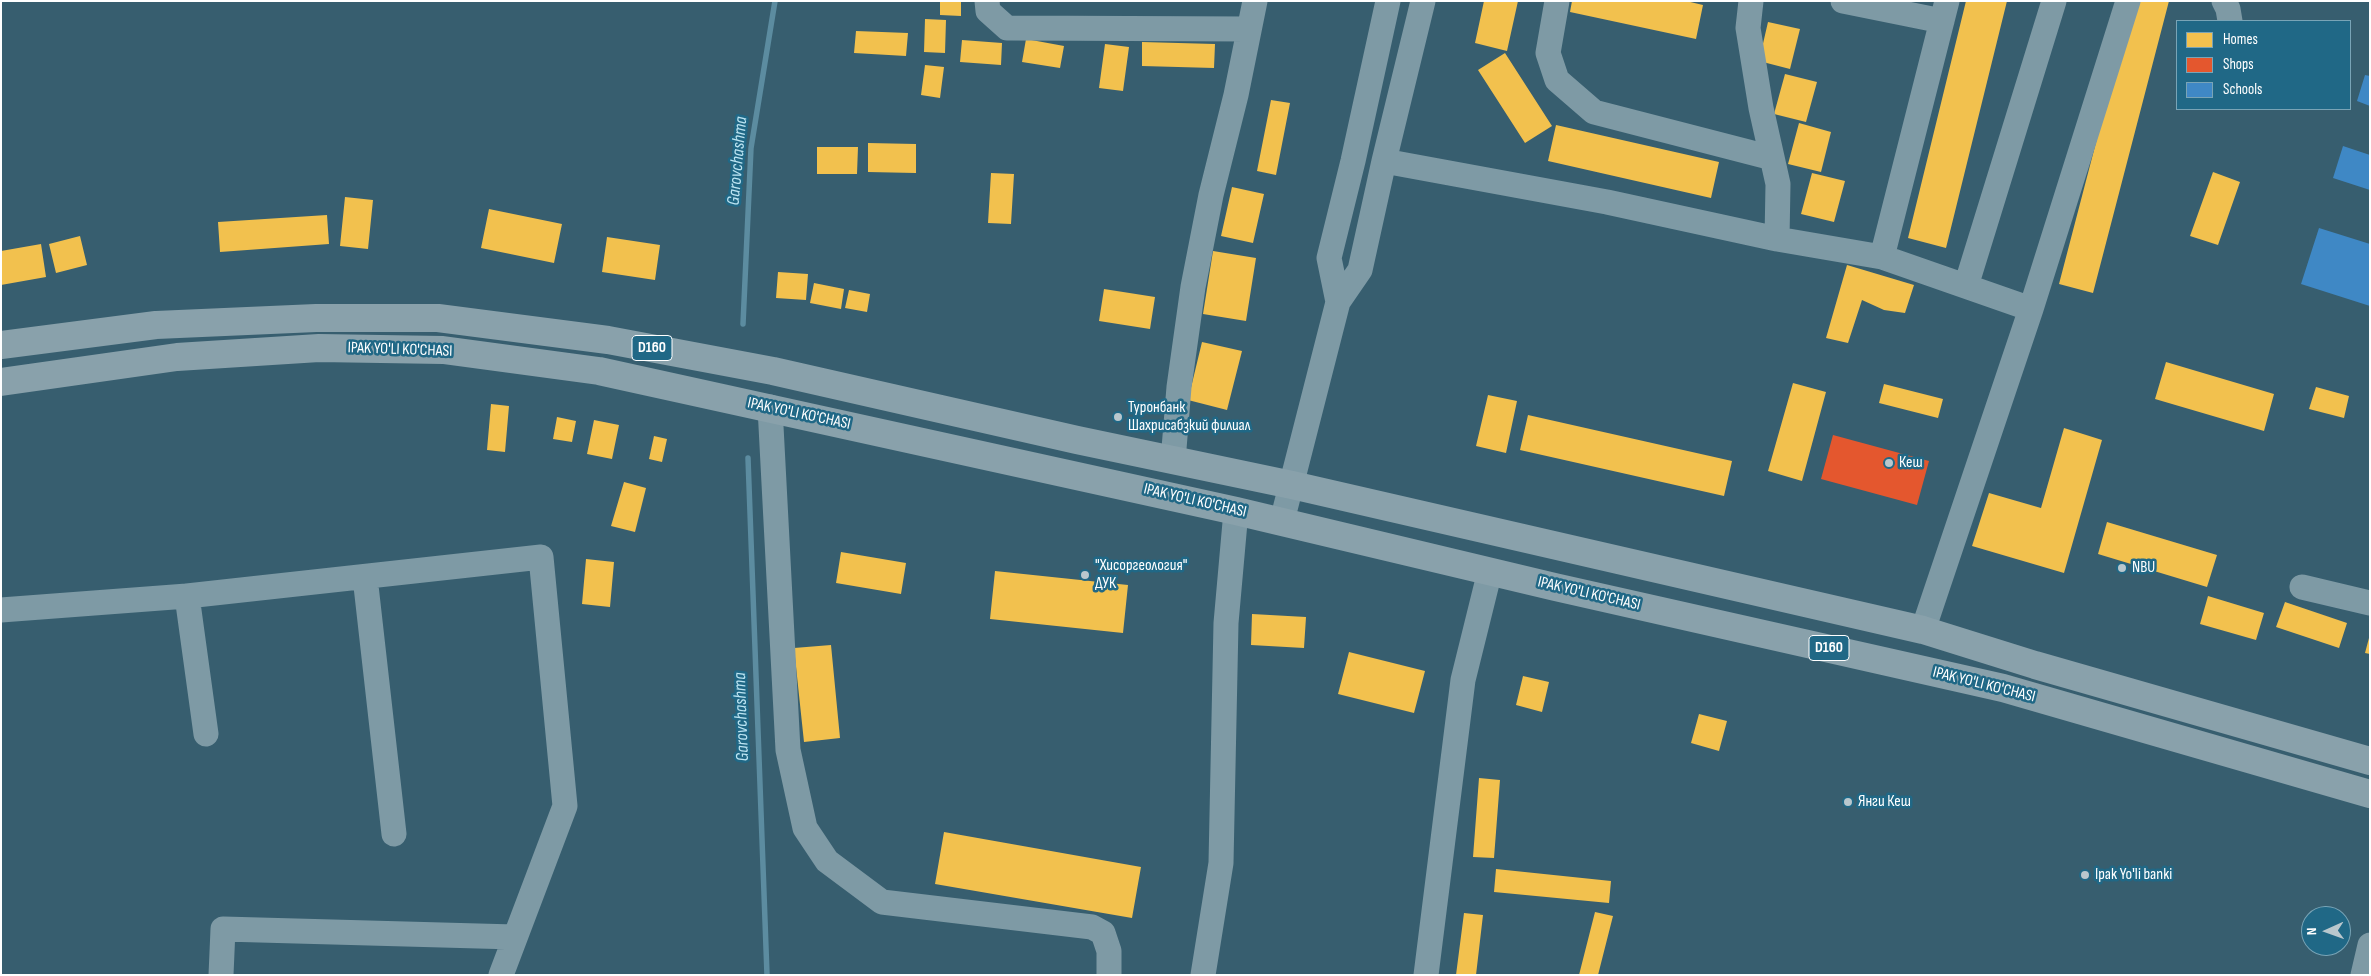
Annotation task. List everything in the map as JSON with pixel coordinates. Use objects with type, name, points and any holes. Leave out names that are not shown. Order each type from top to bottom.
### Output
[{"type":"main road","name":"IPAK YO'LI KO'CHASI","points":[[1,345],[156,325],[316,318],[438,318],[608,340],[773,371],[1173,461],[1292,485],[1923,630],[2044,668],[2370,762]]},
{"type":"main road","name":"IPAK YO'LI KO'CHASI","points":[[1,382],[177,357],[319,348],[443,350],[599,371],[1236,510],[1490,571],[2003,688],[2370,794]]},
{"type":"street","points":[[987,1],[988,11],[1007,28],[1249,29]]},
{"type":"street","points":[[1173,461],[1179,387],[1193,287],[1211,195],[1236,95],[1255,1]]},
{"type":"street","points":[[1338,302],[1329,258],[1353,161],[1388,1]]},
{"type":"street","points":[[1282,522],[1338,302],[1360,270],[1423,1]]},
{"type":"street","points":[[1557,1],[1548,53],[1557,80],[1594,112],[1772,158]]},
{"type":"street","points":[[1750,1],[1748,28],[1761,108],[1778,184],[1777,239]]},
{"type":"street","points":[[1843,1],[1945,11],[1882,257]]},
{"type":"street","points":[[1966,286],[2054,1]]},
{"type":"street","points":[[1923,630],[2031,309],[2128,1]]},
{"type":"street","points":[[2224,1],[2230,20]]},
{"type":"street","points":[[1384,161],[1607,202],[1777,239],[1882,257],[2031,309]]},
{"type":"street","points":[[770,407],[788,750],[805,828],[827,861],[882,902],[1092,927],[1103,933],[1109,951],[1109,975]]},
{"type":"street","points":[[1203,975],[1221,863],[1226,623],[1236,510]]},
{"type":"street","points":[[1,610],[187,596],[541,557],[565,806],[501,975]]},
{"type":"street","points":[[1426,975],[1463,680],[1490,571]]},
{"type":"street","points":[[364,576],[394,834]]},
{"type":"street","points":[[2302,587],[2370,603]]},
{"type":"street","points":[[187,596],[206,734]]},
{"type":"street","points":[[220,975],[223,929],[515,937]]},
{"type":"street","points":[[2363,975],[2370,945]]},
{"type":"building: Homes","points":[[940,1],[961,1],[961,16],[940,15]]},
{"type":"building: Homes","points":[[1484,1],[1518,1],[1507,51],[1475,43]]},
{"type":"building: Homes","points":[[1572,1],[1686,1],[1703,5],[1696,39],[1570,12]]},
{"type":"building: Homes","points":[[1966,1],[2007,1],[1946,248],[1908,238]]},
{"type":"building: Homes","points":[[2133,1],[2169,1],[2093,293],[2059,284]]},
{"type":"building: Homes","points":[[925,19],[946,20],[945,53],[924,52]]},
{"type":"building: Homes","points":[[1768,22],[1800,29],[1790,69],[1759,61]]},
{"type":"building: Homes","points":[[856,31],[908,33],[906,56],[854,53]]},
{"type":"building: Homes","points":[[1026,39],[1064,46],[1060,68],[1022,62]]},
{"type":"building: Homes","points":[[962,40],[1002,43],[1001,65],[960,62]]},
{"type":"building: Homes","points":[[1142,42],[1215,44],[1214,68],[1142,66]]},
{"type":"building: Homes","points":[[1105,44],[1129,47],[1123,91],[1099,88]]},
{"type":"building: Homes","points":[[1505,53],[1552,126],[1525,143],[1478,70]]},
{"type":"building: Homes","points":[[925,65],[944,67],[940,98],[921,95]]},
{"type":"building: Homes","points":[[1785,74],[1817,82],[1806,122],[1774,114]]},
{"type":"building: Homes","points":[[1271,100],[1290,103],[1276,175],[1257,171]]},
{"type":"building: Homes","points":[[1799,123],[1831,132],[1821,172],[1788,164]]},
{"type":"building: Homes","points":[[1556,125],[1719,162],[1711,198],[1548,161]]},
{"type":"building: Homes","points":[[868,143],[916,144],[916,173],[868,172]]},
{"type":"building: Homes","points":[[817,147],[858,147],[857,174],[817,174]]},
{"type":"building: Homes","points":[[2213,172],[2240,182],[2218,245],[2190,236]]},
{"type":"building: Homes","points":[[991,173],[1014,174],[1011,224],[988,223]]},
{"type":"building: Homes","points":[[1812,173],[1845,181],[1834,222],[1801,214]]},
{"type":"building: Homes","points":[[1232,187],[1264,194],[1253,243],[1221,236]]},
{"type":"building: Homes","points":[[345,197],[373,200],[368,249],[340,246]]},
{"type":"building: Homes","points":[[489,209],[562,224],[554,263],[481,248]]},
{"type":"building: Homes","points":[[327,215],[329,244],[220,252],[218,222]]},
{"type":"building: Homes","points":[[80,236],[87,265],[56,273],[49,244]]},
{"type":"building: Homes","points":[[607,237],[660,245],[655,280],[602,272]]},
{"type":"building: Homes","points":[[41,244],[46,277],[1,285],[1,251]]},
{"type":"building: Homes","points":[[1213,251],[1256,258],[1246,321],[1203,314]]},
{"type":"building: Homes","points":[[1847,265],[1914,285],[1905,313],[1884,310],[1862,300],[1848,343],[1826,338]]},
{"type":"building: Homes","points":[[778,272],[808,274],[806,300],[776,298]]},
{"type":"building: Homes","points":[[814,283],[844,289],[841,309],[810,303]]},
{"type":"building: Homes","points":[[1104,289],[1155,297],[1150,329],[1099,321]]},
{"type":"building: Homes","points":[[849,290],[870,294],[867,312],[845,308]]},
{"type":"building: Homes","points":[[1202,342],[1242,351],[1227,410],[1188,400]]},
{"type":"building: Homes","points":[[2166,362],[2274,394],[2264,431],[2155,399]]},
{"type":"building: Homes","points":[[1793,383],[1826,392],[1802,481],[1768,471]]},
{"type":"building: Homes","points":[[1884,384],[1943,399],[1938,418],[1879,403]]},
{"type":"building: Homes","points":[[2316,387],[2349,396],[2344,418],[2309,409]]},
{"type":"building: Homes","points":[[1488,395],[1517,401],[1506,453],[1476,446]]},
{"type":"building: Homes","points":[[491,404],[509,406],[505,452],[487,450]]},
{"type":"building: Homes","points":[[1528,415],[1732,461],[1724,496],[1520,450]]},
{"type":"building: Homes","points":[[557,417],[576,421],[572,442],[553,439]]},
{"type":"building: Homes","points":[[594,420],[619,425],[612,459],[587,454]]},
{"type":"building: Homes","points":[[2064,428],[2102,440],[2064,573],[1972,546],[1989,493],[2041,508]]},
{"type":"building: Homes","points":[[654,436],[667,439],[662,462],[649,459]]},
{"type":"building: Homes","points":[[624,482],[646,488],[635,532],[611,526]]},
{"type":"building: Homes","points":[[2107,522],[2217,555],[2207,587],[2098,554]]},
{"type":"building: Homes","points":[[841,552],[906,563],[901,594],[836,583]]},
{"type":"building: Homes","points":[[586,559],[614,562],[610,607],[582,604]]},
{"type":"building: Homes","points":[[995,571],[1128,585],[1123,633],[990,619]]},
{"type":"building: Homes","points":[[2208,596],[2264,613],[2256,640],[2200,624]]},
{"type":"building: Homes","points":[[2285,602],[2347,623],[2339,648],[2276,627]]},
{"type":"building: Homes","points":[[1252,614],[1306,617],[1304,648],[1251,645]]},
{"type":"building: Homes","points":[[2370,638],[2370,654],[2365,653]]},
{"type":"building: Homes","points":[[831,645],[840,738],[804,742],[794,648]]},
{"type":"building: Homes","points":[[1349,652],[1425,671],[1414,713],[1338,694]]},
{"type":"building: Homes","points":[[1523,676],[1549,682],[1542,712],[1516,705]]},
{"type":"building: Homes","points":[[1699,714],[1727,721],[1719,751],[1691,743]]},
{"type":"building: Homes","points":[[1479,778],[1500,780],[1494,858],[1473,857]]},
{"type":"building: Homes","points":[[944,832],[1141,867],[1132,918],[935,884]]},
{"type":"building: Homes","points":[[1496,869],[1611,881],[1609,903],[1494,892]]},
{"type":"building: Homes","points":[[1595,912],[1613,916],[1598,975],[1579,975]]},
{"type":"building: Homes","points":[[1464,913],[1483,915],[1476,975],[1456,975]]},
{"type":"building: Shops","points":[[1833,435],[1929,461],[1917,505],[1821,479]]},
{"type":"building: Schools","points":[[2365,75],[2370,76],[2370,106],[2357,101]]},
{"type":"building: Schools","points":[[2343,146],[2370,155],[2370,190],[2333,178]]},
{"type":"building: Schools","points":[[2319,228],[2370,244],[2370,306],[2301,284]]},
{"type":"waterway","name":"Garovchashma","points":[[743,324],[751,148],[775,1]]},
{"type":"waterway","name":"Garovchashma","points":[[748,458],[767,975]]},
{"type":"place","name":"Туронбанк Шахрисабзкий филиал","points":[[1118,417]]},
{"type":"place","name":"Кеш","points":[[1889,463]]},
{"type":"place","name":"NBU","points":[[2122,568]]},
{"type":"place","name":"\"Хисоргеология\" ДУК","points":[[1085,575]]},
{"type":"place","name":"Янги Кеш","points":[[1848,802]]},
{"type":"place","name":"Ipak Yo'li banki","points":[[2085,875]]}]
